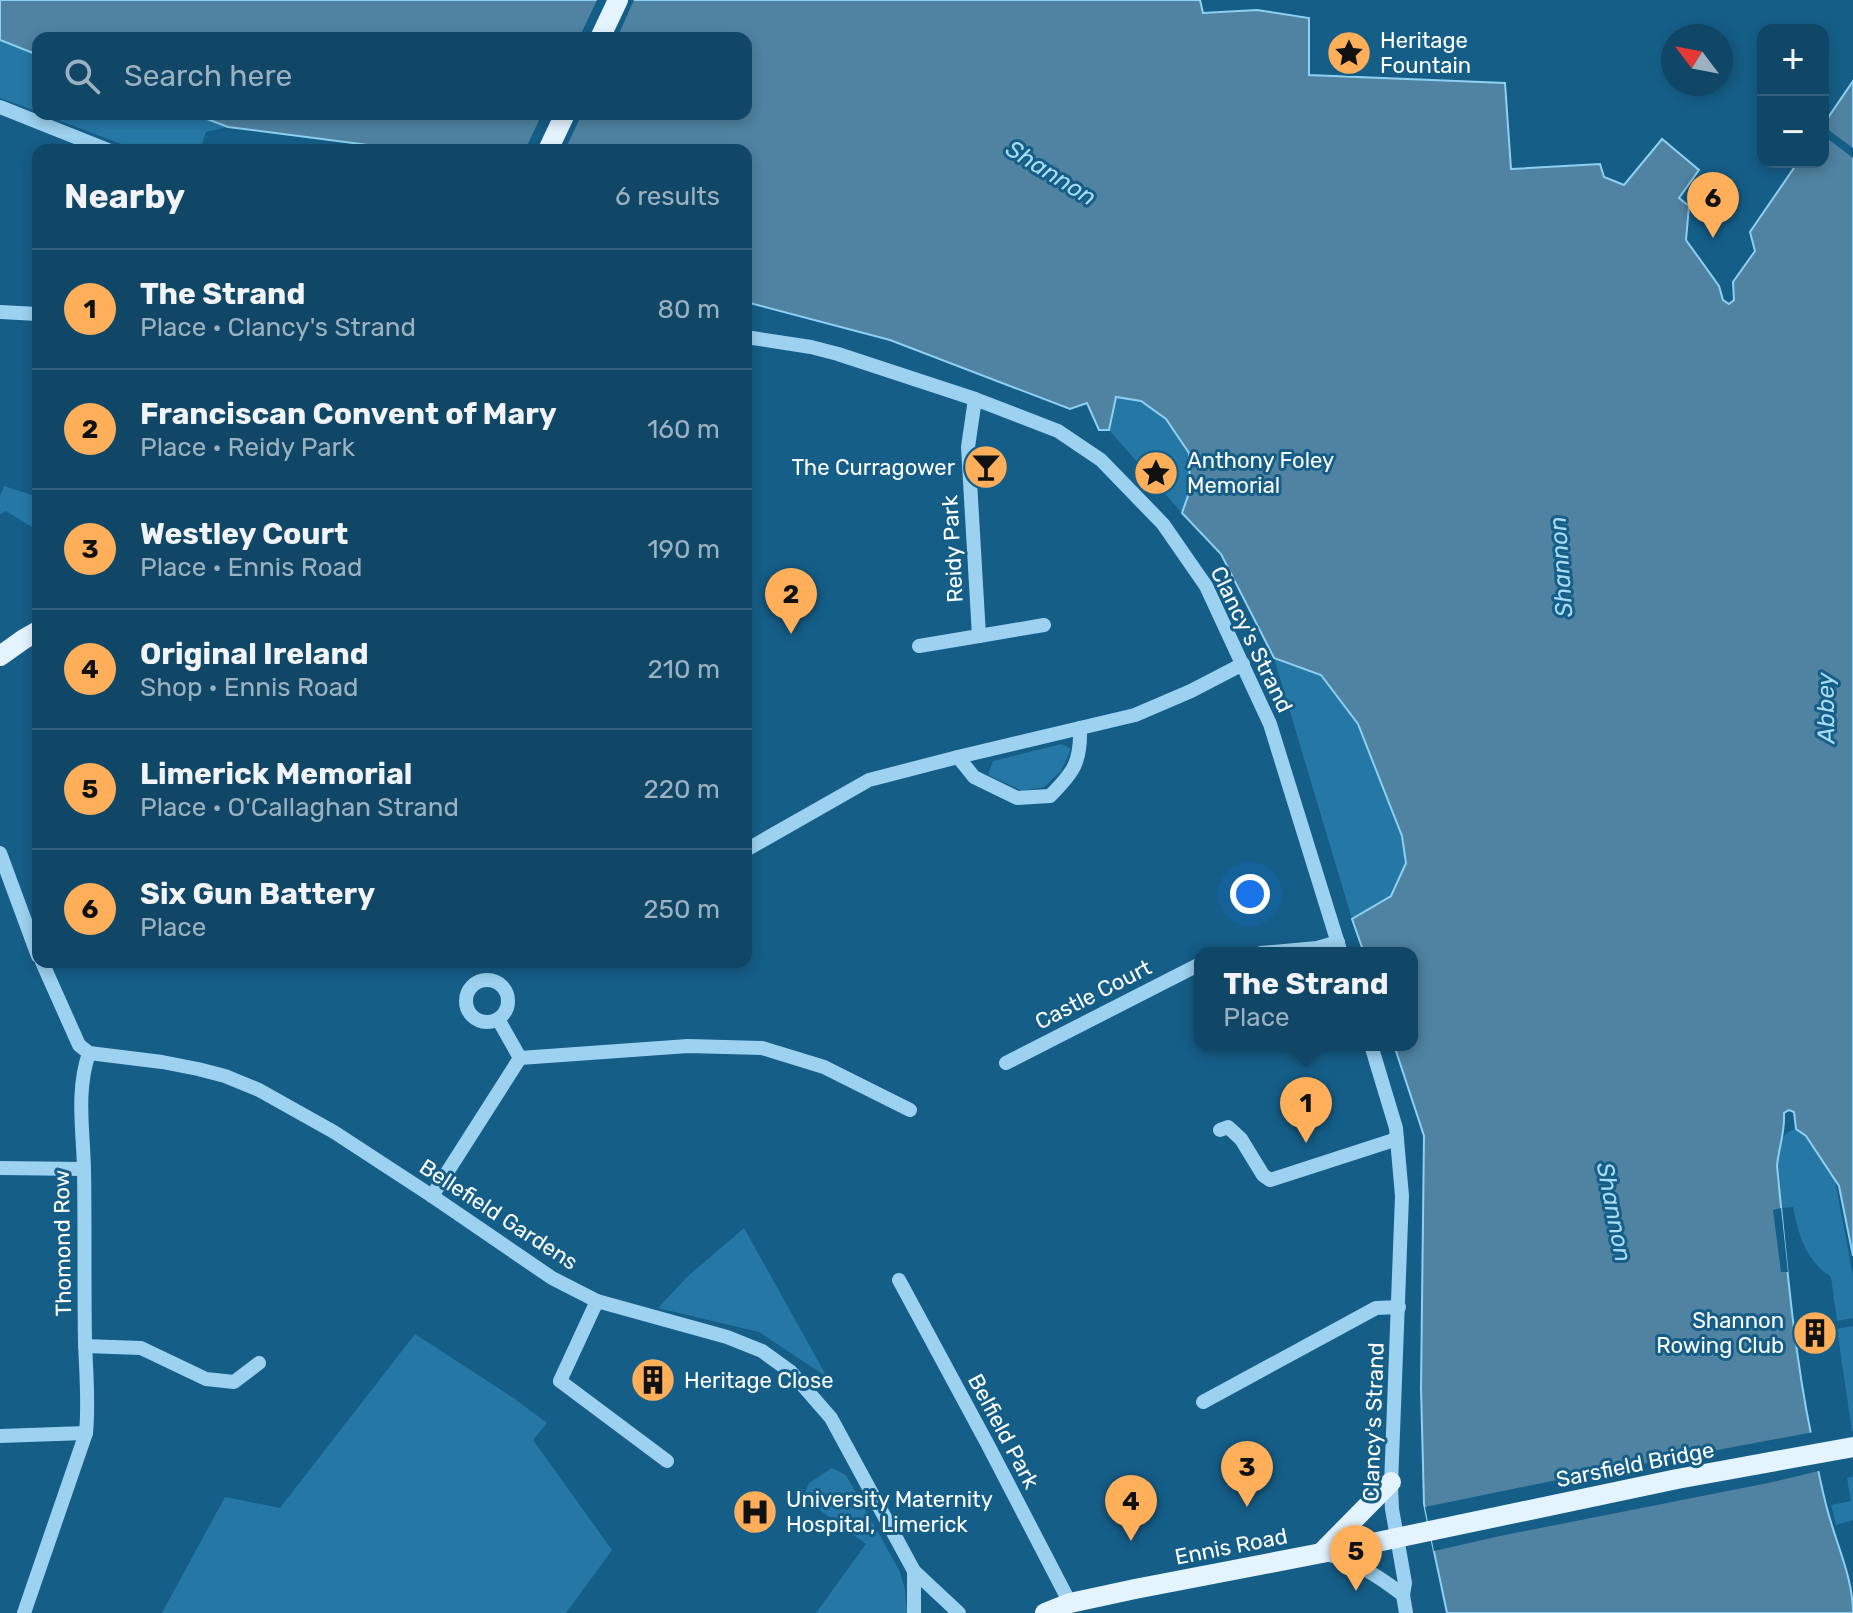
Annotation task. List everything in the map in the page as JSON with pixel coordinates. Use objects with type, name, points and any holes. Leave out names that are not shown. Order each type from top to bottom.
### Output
[{"type":"main road","points":[[603,32],[618,0]]},
{"type":"main road","points":[[551,144],[562,120]]},
{"type":"main road","points":[[0,656],[31,635]]},
{"type":"main road","name":"Sarsfield Bridge","points":[[1427,1531],[1677,1479],[1853,1447]]},
{"type":"main road","points":[[1321,1553],[1391,1482]]},
{"type":"main road","name":"Ennis Road","points":[[1045,1613],[1070,1603],[1427,1531]]},
{"type":"street","points":[[0,107],[32,120]]},
{"type":"street","points":[[33,120],[93,144]]},
{"type":"street","points":[[0,312],[32,314]]},
{"type":"street","name":"Clancy's Strand","points":[[752,338],[838,354],[975,399],[1058,431],[1101,460],[1163,524],[1206,586],[1270,724],[1339,947]]},
{"type":"street","name":"Reidy Park","points":[[975,399],[968,447],[979,636]]},
{"type":"street","points":[[919,646],[1044,625]]},
{"type":"street","points":[[752,847],[869,780],[1135,715],[1243,664]]},
{"type":"street","points":[[958,757],[974,777],[1017,798],[1050,796],[1069,777],[1080,750],[1080,728]]},
{"type":"street","points":[[0,853],[32,940]]},
{"type":"street","name":"Castle Court","points":[[1006,1063],[1194,967]]},
{"type":"street","points":[[45,968],[79,1045],[89,1053]]},
{"type":"street","points":[[498,1019],[520,1058]]},
{"type":"street","points":[[520,1058],[688,1046],[762,1048],[824,1067],[910,1110]]},
{"type":"street","name":"Clancy's Strand","points":[[1373,1051],[1396,1128],[1402,1196],[1391,1482],[1392,1509],[1405,1583],[1406,1613]]},
{"type":"street","name":"Thomond Row","points":[[24,1613],[86,1433],[89,1404],[85,1346],[81,1089],[82,1073],[89,1053]]},
{"type":"street","name":"Bellefield Gardens","points":[[89,1053],[198,1069],[259,1090],[334,1132],[552,1278],[597,1301],[727,1337],[762,1351],[791,1372],[831,1418],[914,1571],[959,1613]]},
{"type":"street","points":[[432,1196],[520,1058]]},
{"type":"street","points":[[1220,1130],[1228,1127],[1241,1139],[1263,1175],[1263,1183],[1397,1139]]},
{"type":"street","points":[[0,1168],[84,1169]]},
{"type":"street","name":"Belfield Park","points":[[899,1280],[1070,1603]]},
{"type":"street","points":[[597,1301],[560,1381],[667,1461]]},
{"type":"street","name":"Clancy's Strand","points":[[1203,1402],[1376,1308],[1399,1307]]},
{"type":"street","points":[[85,1346],[141,1348],[206,1379],[220,1381],[234,1382],[259,1363]]},
{"type":"street","points":[[0,1436],[86,1433]]},
{"type":"street","points":[[1321,1553],[1350,1561],[1374,1573],[1403,1595]]},
{"type":"street","points":[[914,1571],[914,1613]]},
{"type":"shaded area","points":[[0,40],[32,53],[32,110],[0,98]]},
{"type":"shaded area","points":[[58,120],[210,120],[228,127],[206,132],[202,144],[121,144]]},
{"type":"shaded area","points":[[1115,397],[1141,401],[1166,419],[1189,453],[1190,490],[1182,513],[1109,430]]},
{"type":"shaded area","points":[[4,486],[32,495],[32,527],[6,511],[0,514],[0,496]]},
{"type":"shaded area","points":[[1274,658],[1321,675],[1358,724],[1402,836],[1406,863],[1391,896],[1352,919]]},
{"type":"shaded area","points":[[1062,744],[1071,749],[1061,771],[1044,787],[1022,791],[988,775],[993,761]]},
{"type":"shaded area","points":[[1796,1129],[1806,1136],[1835,1180],[1853,1276],[1853,1318],[1837,1321],[1831,1277],[1815,1263],[1804,1246],[1793,1207],[1781,1208],[1778,1151],[1787,1133]]},
{"type":"shaded area","points":[[744,1228],[827,1377],[759,1332],[658,1308],[687,1277]]},
{"type":"shaded area","points":[[1853,1326],[1853,1431],[1852,1431],[1837,1329]]},
{"type":"shaded area","points":[[415,1334],[547,1423],[533,1440],[612,1550],[566,1613],[162,1613],[225,1497],[280,1508]]},
{"type":"shaded area","points":[[832,1468],[846,1475],[899,1570],[905,1589],[907,1613],[816,1613],[866,1544],[803,1498],[809,1483]]},
{"type":"shaded area","points":[[1853,1476],[1853,1520],[1836,1525],[1831,1505],[1851,1501],[1847,1478]]},
{"type":"water","points":[[0,0],[1200,0],[1203,13],[1257,10],[1309,18],[1309,75],[1505,83],[1511,169],[1600,164],[1604,177],[1624,185],[1662,139],[1699,170],[1679,198],[1689,206],[1686,240],[1719,286],[1723,300],[1729,304],[1734,300],[1733,282],[1755,251],[1750,232],[1794,168],[1829,168],[1829,116],[1853,81],[1853,1256],[1839,1186],[1806,1136],[1796,1129],[1794,1112],[1789,1110],[1784,1113],[1777,1166],[1799,1368],[1823,1493],[1844,1562],[1853,1613],[1447,1613],[1424,1504],[1421,1388],[1424,1136],[1396,1051],[1418,1051],[1418,947],[1362,947],[1352,919],[1391,896],[1406,863],[1402,836],[1358,724],[1321,675],[1274,658],[1221,554],[1182,513],[1190,490],[1189,453],[1166,419],[1141,401],[1116,397],[1109,430],[1099,430],[1087,403],[1070,409],[890,340],[752,304],[752,144],[360,144],[228,127],[210,120],[752,120],[752,32],[32,32],[32,53],[0,40]]},
{"type":"pier","points":[[597,0],[634,0],[620,32],[582,32]]},
{"type":"pier","points":[[539,120],[579,120],[568,144],[528,144]]},
{"type":"pier","points":[[1829,130],[1853,148],[1853,158],[1829,140]]},
{"type":"pier","points":[[1781,1208],[1788,1272],[1781,1272],[1773,1210]]},
{"type":"pier","points":[[1814,1432],[1823,1470],[1434,1551],[1425,1507]]},
{"type":"place","name":"Heritage Fountain","points":[[1349,53]]},
{"type":"place","name":"Six Gun Battery","points":[[1713,238]]},
{"type":"place","name":"The Curragower","points":[[986,467]]},
{"type":"place","name":"Anthony Foley Memorial","points":[[1156,473]]},
{"type":"place","name":"Franciscan Convent of Mary","points":[[791,634]]},
{"type":"place","name":"The Strand","points":[[1306,1143]]},
{"type":"place","name":"Shannon Rowing Club","points":[[1815,1333]]},
{"type":"place","name":"Heritage Close","points":[[653,1380]]},
{"type":"place","name":"Westley Court","points":[[1247,1507]]},
{"type":"place","name":"University Maternity Hospital, Limerick","points":[[755,1512]]},
{"type":"place","name":"Original Ireland","points":[[1131,1541]]},
{"type":"place","name":"Limerick Memorial","points":[[1356,1591]]},
{"type":"water label","name":"Shannon","points":[[1051,173]]},
{"type":"water label","name":"Shannon","points":[[1561,567]]},
{"type":"water label","name":"Abbey","points":[[1826,708]]},
{"type":"water label","name":"Shannon","points":[[1614,1212]]}]
